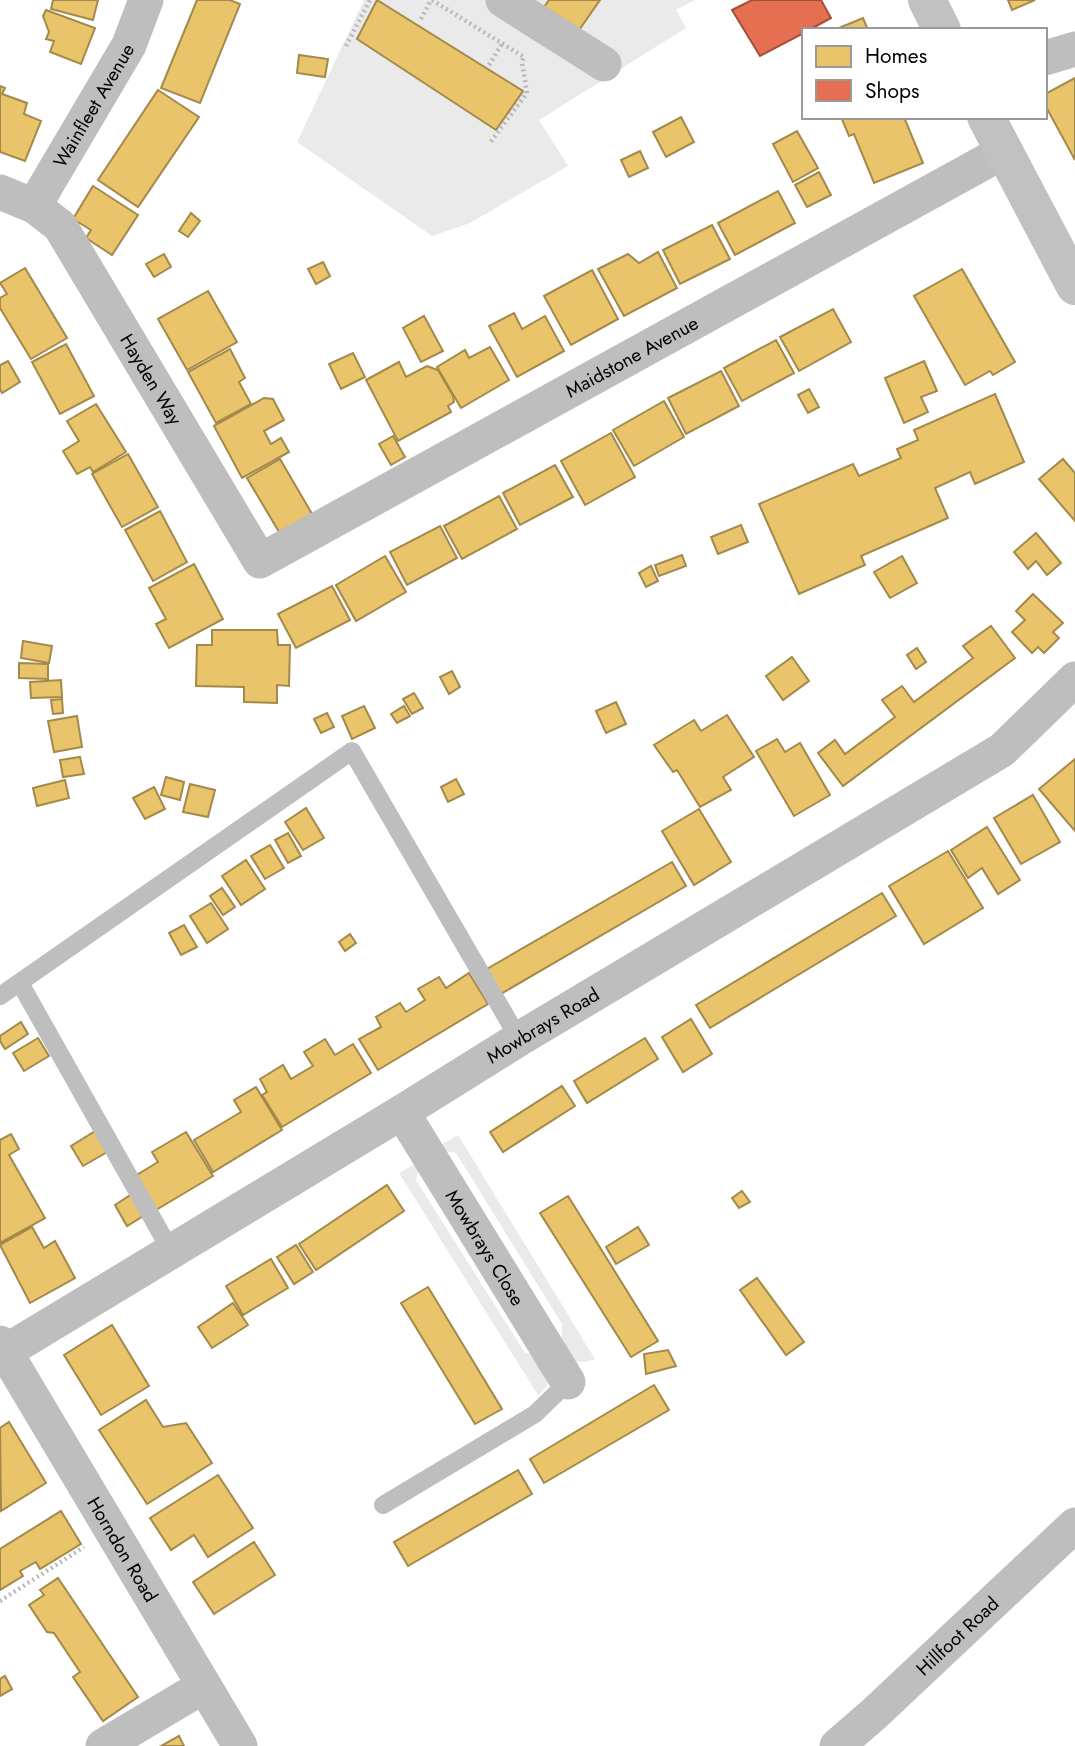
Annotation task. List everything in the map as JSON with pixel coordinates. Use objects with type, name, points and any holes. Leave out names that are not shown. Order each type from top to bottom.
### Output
[{"type":"main road","points":[[927,0],[942,28]]},
{"type":"main road","points":[[987,119],[1075,286]]},
{"type":"street","name":"Wainfleet Avenue","points":[[10,200],[129,45],[146,0]]},
{"type":"street","points":[[503,0],[604,64]]},
{"type":"street","points":[[1047,57],[1075,48]]},
{"type":"street","name":"Maidstone Avenue","points":[[260,561],[1003,152]]},
{"type":"street","name":"Hayden Way","points":[[10,200],[60,226],[260,561]]},
{"type":"street","name":"Mowbrays Road","points":[[2,1350],[172,1253],[519,1039],[1002,750],[1075,679]]},
{"type":"street","name":"Mowbrays Close","points":[[402,1112],[568,1382]]},
{"type":"street","name":"Horndon Road","points":[[2,1350],[240,1746]]},
{"type":"street","name":"Hillfoot Road","points":[[836,1746],[874,1714],[1075,1525]]},
{"type":"street","points":[[103,1746],[204,1686]]},
{"type":"lane","points":[[0,996],[352,751],[519,1039]]},
{"type":"lane","points":[[20,984],[172,1253]]},
{"type":"lane","points":[[383,1505],[535,1414],[568,1382]]},
{"type":"path","points":[[346,46],[369,0]]},
{"type":"path","points":[[421,19],[431,0],[524,57],[522,62],[527,93],[489,145]]},
{"type":"path","points":[[0,1601],[111,1529]]},
{"type":"shaded area","points":[[364,0],[695,0],[676,10],[686,28],[539,120],[568,166],[470,223],[432,236],[297,142]]},
{"type":"shaded area","points":[[458,1135],[595,1359],[585,1362],[571,1361],[562,1349],[562,1324],[456,1153],[441,1151],[439,1146]]},
{"type":"shaded area","points":[[421,1161],[416,1180],[525,1353],[543,1355],[548,1382],[538,1395],[399,1173]]},
{"type":"building: Homes","points":[[53,0],[98,0],[93,20],[51,9]]},
{"type":"building: Homes","points":[[197,0],[230,0],[240,4],[200,103],[161,88]]},
{"type":"building: Homes","points":[[377,0],[523,91],[496,130],[357,39]]},
{"type":"building: Homes","points":[[549,0],[600,0],[575,36],[540,13]]},
{"type":"building: Homes","points":[[1008,0],[1035,0],[1012,10]]},
{"type":"building: Homes","points":[[46,10],[95,28],[81,64],[50,52],[54,41],[46,39],[49,32],[43,16]]},
{"type":"building: Homes","points":[[863,18],[867,28],[839,28]]},
{"type":"building: Homes","points":[[299,55],[328,59],[325,77],[297,73]]},
{"type":"building: Homes","points":[[1075,78],[1075,160],[1047,109],[1047,93]]},
{"type":"building: Homes","points":[[0,86],[5,88],[2,94],[27,103],[24,114],[41,121],[25,161],[0,152]]},
{"type":"building: Homes","points":[[158,90],[199,117],[138,207],[98,180]]},
{"type":"building: Homes","points":[[681,117],[694,142],[666,157],[653,132]]},
{"type":"building: Homes","points":[[842,119],[905,119],[923,163],[874,183],[854,134],[849,136]]},
{"type":"building: Homes","points":[[797,131],[818,168],[793,182],[773,144]]},
{"type":"building: Homes","points":[[640,151],[648,168],[629,177],[621,160]]},
{"type":"building: Homes","points":[[819,172],[831,195],[807,207],[795,185]]},
{"type":"building: Homes","points":[[93,186],[138,215],[112,255],[86,238],[91,230],[73,219]]},
{"type":"building: Homes","points":[[778,191],[795,223],[735,255],[718,223]]},
{"type":"building: Homes","points":[[191,213],[200,221],[188,237],[179,231]]},
{"type":"building: Homes","points":[[712,225],[730,259],[680,284],[663,250]]},
{"type":"building: Homes","points":[[658,252],[677,288],[624,316],[598,269],[628,254],[639,263]]},
{"type":"building: Homes","points":[[164,254],[171,267],[154,277],[146,264]]},
{"type":"building: Homes","points":[[323,262],[330,276],[316,284],[308,269]]},
{"type":"building: Homes","points":[[25,268],[67,338],[31,359],[0,308],[0,298],[7,294],[0,283]]},
{"type":"building: Homes","points":[[962,269],[1015,362],[993,375],[990,371],[965,385],[914,296]]},
{"type":"building: Homes","points":[[592,270],[618,319],[571,345],[544,296]]},
{"type":"building: Homes","points":[[208,291],[237,342],[187,370],[158,319]]},
{"type":"building: Homes","points":[[833,309],[851,342],[799,371],[780,337]]},
{"type":"building: Homes","points":[[514,313],[522,329],[545,316],[564,351],[517,377],[489,326]]},
{"type":"building: Homes","points":[[424,316],[443,351],[421,362],[403,328]]},
{"type":"building: Homes","points":[[776,340],[794,373],[742,401],[724,368]]},
{"type":"building: Homes","points":[[66,344],[94,396],[60,414],[32,362]]},
{"type":"building: Homes","points":[[490,347],[509,380],[461,408],[437,367],[465,350],[469,358]]},
{"type":"building: Homes","points":[[230,349],[245,378],[239,382],[251,404],[216,423],[188,372]]},
{"type":"building: Homes","points":[[353,353],[365,377],[341,389],[329,364]]},
{"type":"building: Homes","points":[[8,361],[20,382],[2,393],[0,365]]},
{"type":"building: Homes","points":[[924,361],[937,391],[921,397],[928,412],[904,423],[885,378]]},
{"type":"building: Homes","points":[[399,362],[406,377],[427,366],[438,370],[454,402],[448,406],[451,412],[398,441],[366,380]]},
{"type":"building: Homes","points":[[721,371],[739,406],[686,434],[668,398]]},
{"type":"building: Homes","points":[[809,389],[819,407],[808,413],[798,395]]},
{"type":"building: Homes","points":[[995,394],[1024,462],[975,484],[970,472],[935,488],[948,518],[861,556],[865,565],[799,594],[759,504],[853,464],[859,476],[901,458],[897,449],[918,440],[914,430]]},
{"type":"building: Homes","points":[[264,398],[273,399],[284,420],[264,431],[271,444],[281,438],[289,452],[242,478],[214,426]]},
{"type":"building: Homes","points":[[664,401],[684,437],[634,466],[613,430]]},
{"type":"building: Homes","points":[[96,404],[126,452],[93,472],[90,467],[77,474],[63,451],[79,441],[67,421]]},
{"type":"building: Homes","points":[[611,433],[635,477],[585,505],[561,461]]},
{"type":"building: Homes","points":[[393,436],[405,457],[391,465],[379,444]]},
{"type":"building: Homes","points":[[128,454],[158,507],[122,527],[92,474]]},
{"type":"building: Homes","points":[[280,459],[315,519],[282,537],[247,478]]},
{"type":"building: Homes","points":[[1063,459],[1075,473],[1075,521],[1039,479]]},
{"type":"building: Homes","points":[[555,465],[573,497],[520,525],[503,493]]},
{"type":"building: Homes","points":[[499,496],[517,529],[462,559],[444,526]]},
{"type":"building: Homes","points":[[160,511],[187,562],[153,581],[125,530]]},
{"type":"building: Homes","points":[[741,525],[748,542],[718,554],[711,537]]},
{"type":"building: Homes","points":[[440,526],[457,558],[407,585],[390,552]]},
{"type":"building: Homes","points":[[1036,533],[1061,563],[1047,575],[1036,561],[1028,569],[1014,552]]},
{"type":"building: Homes","points":[[682,555],[686,566],[659,576],[655,565]]},
{"type":"building: Homes","points":[[385,556],[406,592],[356,621],[336,585]]},
{"type":"building: Homes","points":[[902,556],[917,583],[890,598],[874,572]]},
{"type":"building: Homes","points":[[194,564],[223,619],[169,648],[156,624],[166,619],[149,588]]},
{"type":"building: Homes","points":[[651,566],[658,581],[646,587],[639,573]]},
{"type":"building: Homes","points":[[332,586],[350,620],[296,648],[278,614]]},
{"type":"building: Homes","points":[[1033,594],[1063,623],[1053,632],[1059,638],[1044,653],[1038,647],[1032,653],[1012,632],[1025,620],[1016,611]]},
{"type":"building: Homes","points":[[991,626],[1015,658],[843,786],[818,753],[835,740],[845,754],[895,717],[882,700],[902,686],[914,702],[973,658],[963,646]]},
{"type":"building: Homes","points":[[212,630],[277,630],[278,645],[290,645],[289,686],[277,685],[277,703],[244,702],[244,687],[196,686],[197,645],[212,645]]},
{"type":"building: Homes","points":[[23,641],[52,646],[49,663],[21,658]]},
{"type":"building: Homes","points":[[917,648],[926,662],[916,669],[907,655]]},
{"type":"building: Homes","points":[[792,657],[809,681],[783,700],[766,676]]},
{"type":"building: Homes","points":[[19,663],[48,664],[48,679],[19,678]]},
{"type":"building: Homes","points":[[452,671],[460,687],[449,694],[440,677]]},
{"type":"building: Homes","points":[[61,680],[62,697],[31,698],[30,682]]},
{"type":"building: Homes","points":[[414,693],[423,708],[412,714],[403,699]]},
{"type":"building: Homes","points":[[62,699],[63,713],[53,714],[51,700]]},
{"type":"building: Homes","points":[[616,702],[626,724],[606,733],[596,711]]},
{"type":"building: Homes","points":[[364,706],[375,728],[352,739],[342,716]]},
{"type":"building: Homes","points":[[404,706],[410,716],[397,723],[391,714]]},
{"type":"building: Homes","points":[[327,713],[334,727],[321,733],[314,719]]},
{"type":"building: Homes","points":[[727,715],[754,757],[723,777],[731,790],[700,807],[677,770],[673,772],[654,745],[694,720],[701,731]]},
{"type":"building: Homes","points":[[77,716],[82,747],[54,752],[48,721]]},
{"type":"building: Homes","points":[[777,739],[785,752],[800,743],[830,795],[794,816],[756,751]]},
{"type":"building: Homes","points":[[80,757],[84,774],[63,777],[60,760]]},
{"type":"building: Homes","points":[[1075,759],[1075,831],[1039,789]]},
{"type":"building: Homes","points":[[166,777],[184,782],[180,800],[161,795]]},
{"type":"building: Homes","points":[[456,779],[464,794],[448,802],[441,787]]},
{"type":"building: Homes","points":[[65,780],[69,798],[37,806],[33,788]]},
{"type":"building: Homes","points":[[190,784],[215,790],[208,817],[183,812]]},
{"type":"building: Homes","points":[[154,787],[165,809],[145,819],[133,798]]},
{"type":"building: Homes","points":[[1033,795],[1060,842],[1021,864],[994,818]]},
{"type":"building: Homes","points":[[306,808],[324,838],[303,850],[285,822]]},
{"type":"building: Homes","points":[[699,809],[731,862],[694,885],[662,831]]},
{"type":"building: Homes","points":[[987,827],[1020,880],[998,894],[982,868],[968,878],[951,850]]},
{"type":"building: Homes","points":[[288,833],[301,856],[288,863],[275,840]]},
{"type":"building: Homes","points":[[270,845],[284,868],[265,879],[251,856]]},
{"type":"building: Homes","points":[[948,851],[983,908],[924,944],[889,886]]},
{"type":"building: Homes","points":[[246,860],[265,889],[241,905],[222,876]]},
{"type":"building: Homes","points":[[672,862],[686,886],[499,995],[485,970]]},
{"type":"building: Homes","points":[[222,888],[235,907],[223,915],[210,896]]},
{"type":"building: Homes","points":[[882,893],[896,916],[710,1028],[696,1005]]},
{"type":"building: Homes","points":[[211,903],[228,929],[207,943],[190,916]]},
{"type":"building: Homes","points":[[184,925],[197,947],[181,955],[169,933]]},
{"type":"building: Homes","points":[[350,934],[356,943],[345,951],[339,942]]},
{"type":"building: Homes","points":[[469,973],[488,1004],[378,1070],[359,1039],[381,1027],[376,1017],[400,1003],[406,1012],[425,1000],[418,989],[439,977],[446,988]]},
{"type":"building: Homes","points":[[691,1019],[712,1054],[683,1072],[662,1037]]},
{"type":"building: Homes","points":[[21,1022],[28,1034],[5,1049],[0,1036]]},
{"type":"building: Homes","points":[[38,1038],[49,1056],[24,1071],[13,1053]]},
{"type":"building: Homes","points":[[645,1038],[658,1059],[587,1103],[574,1081]]},
{"type":"building: Homes","points":[[325,1039],[335,1055],[353,1044],[371,1073],[282,1127],[262,1095],[267,1092],[260,1079],[283,1065],[291,1079],[313,1066],[304,1052]]},
{"type":"building: Homes","points":[[562,1086],[575,1106],[503,1152],[490,1132]]},
{"type":"building: Homes","points":[[256,1087],[282,1130],[213,1172],[194,1140],[241,1112],[234,1100]]},
{"type":"building: Homes","points":[[97,1130],[109,1151],[83,1166],[71,1146]]},
{"type":"building: Homes","points":[[186,1132],[213,1176],[156,1210],[135,1176],[158,1162],[152,1152]]},
{"type":"building: Homes","points":[[11,1134],[19,1149],[9,1155],[45,1218],[0,1243],[0,1140]]},
{"type":"building: Homes","points":[[387,1185],[404,1211],[316,1270],[299,1244]]},
{"type":"building: Homes","points":[[742,1191],[750,1202],[739,1208],[732,1198]]},
{"type":"building: Homes","points":[[132,1194],[145,1215],[127,1226],[115,1205]]},
{"type":"building: Homes","points":[[568,1196],[658,1341],[631,1357],[540,1213]]},
{"type":"building: Homes","points":[[32,1227],[44,1248],[55,1241],[75,1278],[30,1303],[0,1245]]},
{"type":"building: Homes","points":[[638,1227],[649,1245],[616,1264],[606,1247]]},
{"type":"building: Homes","points":[[296,1245],[313,1272],[294,1284],[277,1257]]},
{"type":"building: Homes","points":[[271,1259],[288,1288],[243,1315],[226,1286]]},
{"type":"building: Homes","points":[[757,1278],[804,1342],[786,1355],[740,1290]]},
{"type":"building: Homes","points":[[428,1287],[502,1409],[475,1424],[401,1303]]},
{"type":"building: Homes","points":[[233,1303],[248,1325],[212,1348],[198,1327]]},
{"type":"building: Homes","points":[[112,1325],[149,1386],[101,1415],[64,1355]]},
{"type":"building: Homes","points":[[668,1350],[676,1366],[646,1374],[644,1354]]},
{"type":"building: Homes","points":[[654,1385],[669,1410],[544,1483],[530,1459]]},
{"type":"building: Homes","points":[[146,1400],[163,1427],[186,1423],[212,1463],[147,1504],[99,1430]]},
{"type":"building: Homes","points":[[9,1422],[46,1483],[1,1511],[0,1428]]},
{"type":"building: Homes","points":[[518,1470],[532,1494],[408,1566],[394,1542]]},
{"type":"building: Homes","points":[[218,1475],[253,1528],[208,1557],[194,1535],[171,1550],[150,1518]]},
{"type":"building: Homes","points":[[61,1511],[81,1544],[40,1569],[36,1562],[20,1571],[23,1576],[0,1590],[0,1549]]},
{"type":"building: Homes","points":[[254,1542],[275,1575],[214,1614],[193,1582]]},
{"type":"building: Homes","points":[[58,1578],[138,1697],[103,1721],[73,1677],[80,1672],[54,1633],[47,1632],[29,1605],[44,1595],[40,1590]]},
{"type":"building: Homes","points":[[5,1676],[12,1689],[0,1696],[0,1679]]},
{"type":"building: Homes","points":[[179,1736],[184,1746],[161,1746]]},
{"type":"building: Shops","points":[[752,0],[821,0],[831,18],[813,28],[802,28],[802,34],[760,56],[732,10]]}]
